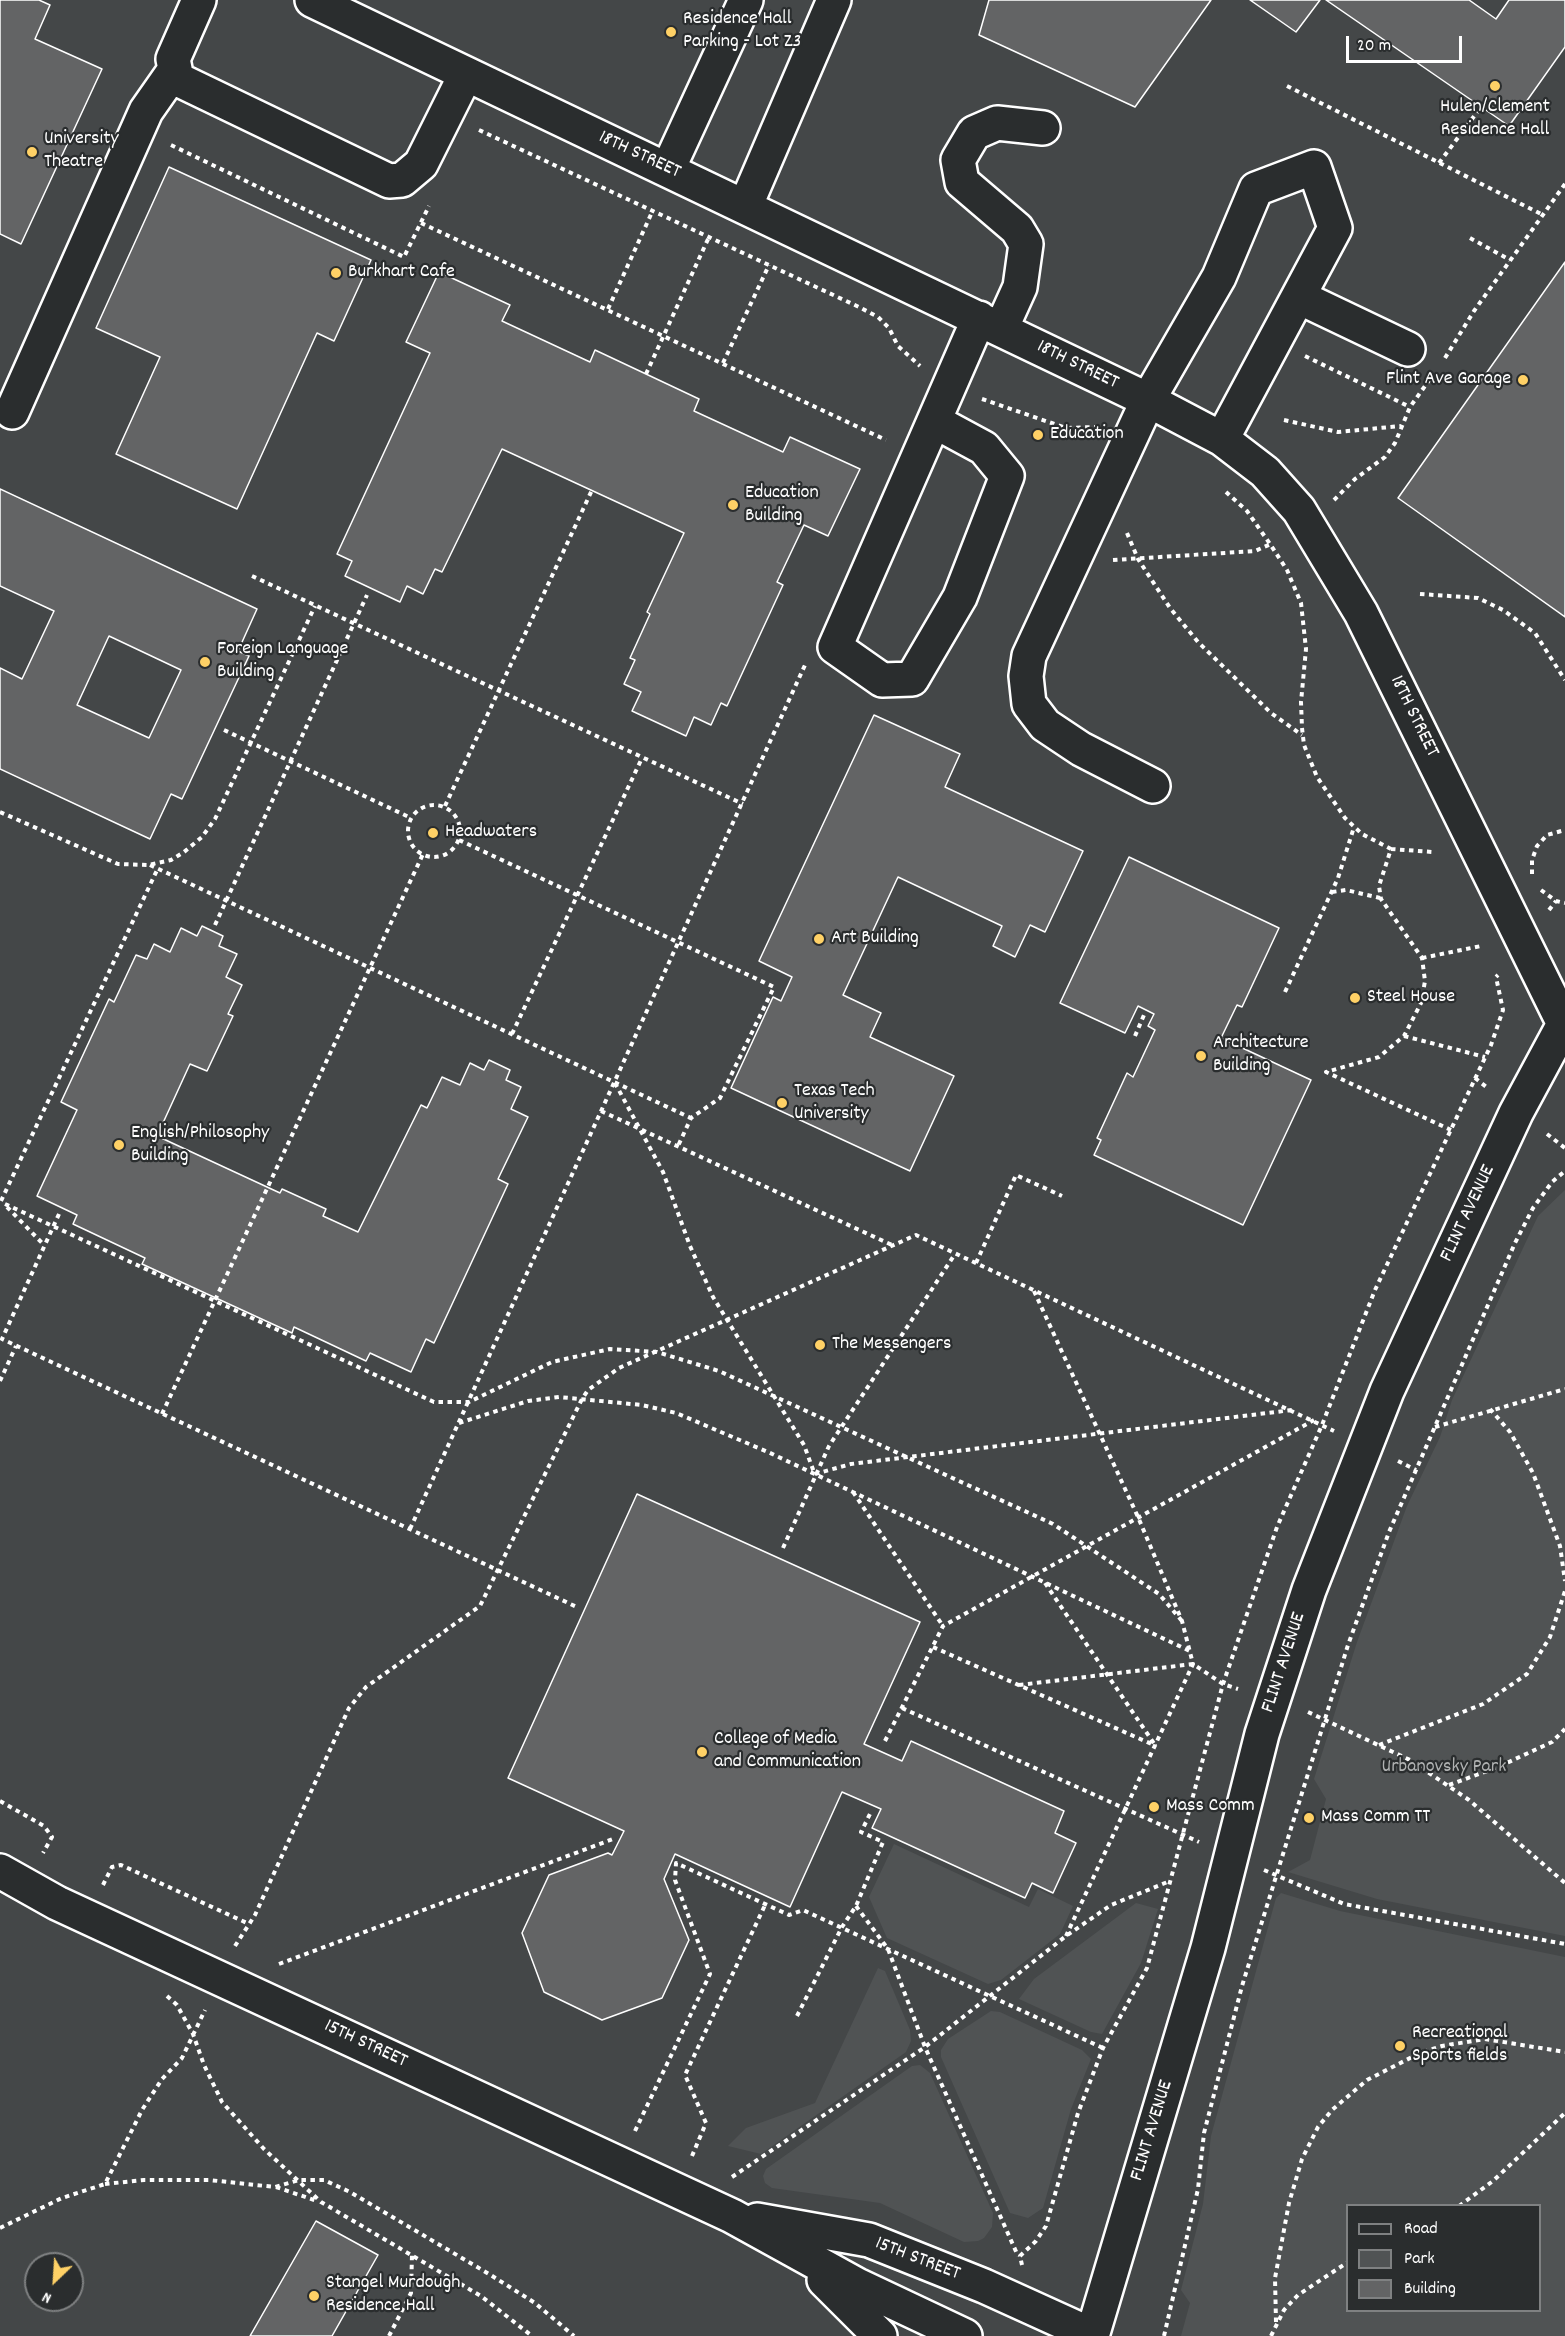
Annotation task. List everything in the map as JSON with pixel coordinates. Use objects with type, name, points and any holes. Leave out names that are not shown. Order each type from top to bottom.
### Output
[{"type":"street","points":[[199,0],[175,50],[174,71],[180,82],[395,182],[408,177],[421,164],[466,74]]},
{"type":"street","name":"18TH STREET","points":[[312,0],[1148,400],[1222,439],[1264,472],[1305,520],[1361,613],[1565,1024]]},
{"type":"street","points":[[668,170],[746,0]]},
{"type":"street","points":[[745,207],[834,0]]},
{"type":"street","points":[[12,412],[146,111],[174,71]]},
{"type":"street","points":[[934,421],[984,448],[1007,476],[960,597],[912,679],[882,680],[835,647],[934,421],[990,324],[1020,287],[1026,244],[1017,229],[962,182],[958,160],[974,133],[997,123],[1043,128]]},
{"type":"street","points":[[1153,786],[1081,749],[1045,725],[1029,704],[1026,676],[1029,656],[1148,400],[1209,296],[1256,189],[1314,167],[1335,228],[1222,439]]},
{"type":"street","points":[[1299,297],[1408,349]]},
{"type":"street","name":"FLINT AVENUE","points":[[1092,2336],[1208,1948],[1273,1701],[1309,1590],[1387,1391],[1516,1113],[1565,1024]]},
{"type":"street","name":"15TH STREET","points":[[0,1871],[57,1903],[732,2216],[857,2285],[965,2336]]},
{"type":"street","points":[[732,2216],[833,2286],[880,2336]]},
{"type":"street","name":"15TH STREET","points":[[732,2216],[869,2240],[984,2286],[1092,2336]]},
{"type":"path","points":[[1287,86],[1543,215]]},
{"type":"path","points":[[1439,163],[1478,111]]},
{"type":"path","points":[[1442,364],[1510,260],[1565,184]]},
{"type":"path","points":[[608,309],[652,210]]},
{"type":"path","points":[[421,223],[893,443]]},
{"type":"path","points":[[645,374],[709,237]]},
{"type":"path","points":[[1470,238],[1510,260]]},
{"type":"path","points":[[723,363],[769,264]]},
{"type":"path","points":[[1296,352],[1410,407]]},
{"type":"path","points":[[1073,561],[1255,551],[1270,544],[1341,495],[1355,479],[1385,457],[1395,443],[1410,407],[1435,373]]},
{"type":"path","points":[[1284,420],[1338,432],[1401,426]]},
{"type":"path","points":[[1108,487],[1137,559],[1170,608],[1198,642],[1270,713],[1303,736]]},
{"type":"path","points":[[445,807],[592,490]]},
{"type":"path","points":[[252,576],[743,804]]},
{"type":"path","points":[[1420,594],[1478,598],[1503,610],[1535,633],[1565,680]]},
{"type":"path","points":[[215,925],[367,595]]},
{"type":"path","points":[[0,812],[110,862],[133,866],[150,865],[161,863],[184,852],[207,832],[315,606]]},
{"type":"path","points":[[410,1529],[806,662]]},
{"type":"path","points":[[224,730],[411,818]]},
{"type":"path","points":[[512,1034],[642,758]]},
{"type":"path","points":[[424,806],[445,807],[459,821],[459,840],[445,855],[435,857],[423,854],[415,848],[409,838],[411,818],[424,806]]},
{"type":"path","points":[[1345,818],[1391,849],[1433,852]]},
{"type":"path","points":[[1285,992],[1331,892],[1351,841],[1354,826]]},
{"type":"path","points":[[1534,880],[1532,860],[1537,846],[1547,835],[1565,830]]},
{"type":"path","points":[[459,840],[774,987],[720,1098],[691,1118],[678,1146]]},
{"type":"path","points":[[1391,849],[1379,886],[1381,898],[1422,958],[1425,981],[1421,1003],[1404,1036],[1379,1057],[1326,1072],[1451,1130]]},
{"type":"path","points":[[162,1414],[423,854]]},
{"type":"path","points":[[2,1202],[161,863]]},
{"type":"path","points":[[150,865],[691,1118]]},
{"type":"path","points":[[1537,886],[1546,896],[1565,903]]},
{"type":"path","points":[[1331,892],[1346,890],[1381,898]]},
{"type":"path","points":[[1422,958],[1480,946]]},
{"type":"path","points":[[1135,1035],[1144,1015]]},
{"type":"path","points":[[1404,1036],[1485,1057]]},
{"type":"path","points":[[615,1082],[663,1172],[702,1274],[727,1320],[804,1445],[815,1474]]},
{"type":"path","points":[[602,1111],[892,1246]]},
{"type":"path","points":[[1164,2336],[1198,2189],[1204,2133],[1239,1997],[1324,1718],[1389,1532],[1434,1428],[1533,1208],[1565,1171]]},
{"type":"path","points":[[976,1263],[1016,1175],[1062,1196]]},
{"type":"path","points":[[2,1202],[434,1402],[469,1402],[552,1362],[610,1349],[655,1352],[719,1371],[1053,1524],[1159,1594],[1182,1621]]},
{"type":"path","points":[[2,1202],[44,1245]]},
{"type":"path","points":[[59,1214],[2,1339],[579,1608]]},
{"type":"path","points":[[105,2184],[142,2110],[162,2079],[182,2058],[249,1923],[349,1708],[366,1687],[480,1606],[582,1399],[601,1379],[655,1352],[916,1235],[1314,1420],[1416,1470]]},
{"type":"path","points":[[783,1548],[815,1474],[842,1426],[955,1254]]},
{"type":"path","points":[[1033,1289],[1138,1517],[1182,1621],[1192,1652],[1193,1664],[1066,1936]]},
{"type":"path","points":[[0,1381],[16,1346]]},
{"type":"path","points":[[1434,1428],[1490,1409],[1565,1389]]},
{"type":"path","points":[[459,1423],[528,1401],[559,1397],[642,1405],[676,1413],[716,1428],[1192,1652]]},
{"type":"path","points":[[1490,1409],[1510,1432],[1533,1473],[1560,1546],[1565,1581]]},
{"type":"path","points":[[815,1474],[852,1464],[1292,1410]]},
{"type":"path","points":[[885,1741],[943,1626],[1314,1420]]},
{"type":"path","points":[[853,1492],[943,1626]]},
{"type":"path","points":[[1044,1581],[1156,1746]]},
{"type":"path","points":[[1379,1745],[1483,1704],[1527,1674],[1550,1637],[1565,1591]]},
{"type":"path","points":[[933,1647],[1156,1746]]},
{"type":"path","points":[[1019,1685],[1193,1664],[1223,1684],[1324,1718],[1410,1760],[1469,1800],[1565,1883]]},
{"type":"path","points":[[1448,1785],[1498,1767],[1552,1742],[1565,1729]]},
{"type":"path","points":[[0,1801],[44,1826],[52,1837],[40,1859]]},
{"type":"path","points":[[797,2016],[842,1927],[856,1906],[883,1842],[861,1832],[870,1812]]},
{"type":"path","points":[[272,1967],[613,1839]]},
{"type":"path","points":[[633,2134],[710,1974],[675,1880],[676,1863],[789,1915],[803,1910],[1103,2048]]},
{"type":"path","points":[[101,1887],[112,1867],[121,1865],[249,1923]]},
{"type":"path","points":[[731,2177],[925,2047],[1066,1936],[1111,1905],[1170,1881]]},
{"type":"path","points":[[690,2160],[706,2123],[685,2075],[766,1904]]},
{"type":"path","points":[[856,1906],[888,1949],[925,2047],[1020,2256]]},
{"type":"path","points":[[160,1990],[177,2005],[193,2034],[204,2065],[222,2102],[264,2149],[321,2202]]},
{"type":"path","points":[[1276,2322],[1275,2278],[1289,2203],[1302,2159],[1318,2127],[1332,2109],[1367,2080],[1420,2053],[1442,2046],[1485,2039],[1565,2052]]},
{"type":"path","points":[[1460,2204],[1493,2181],[1565,2113]]},
{"type":"path","points":[[0,2228],[62,2198],[105,2184],[144,2180],[208,2180],[275,2187],[321,2202],[412,2254],[481,2296],[532,2336]]},
{"type":"path","points":[[275,2187],[299,2180],[324,2180],[350,2192],[489,2274],[535,2304],[574,2336]]},
{"type":"path","points":[[389,2336],[411,2293],[412,2254]]},
{"type":"path","points":[[1271,2336],[1276,2322],[1298,2295],[1346,2263]]},
{"type":"shaded area","name":"Texas Tech University","points":[[0,0],[1565,0],[1565,2336],[0,2336]]},
{"type":"green space","name":"Urbanovsky Park","points":[[1565,1190],[1565,1936],[1377,1899],[1288,1872],[1310,1860],[1326,1799],[1314,1779],[1357,1642],[1407,1506],[1440,1437],[1452,1400],[1538,1216]]},
{"type":"green space","points":[[894,1844],[1029,1907],[1038,1889],[1073,1906],[1060,1934],[1001,1980],[988,1984],[887,1938],[869,1897]]},
{"type":"green space","name":"Recreational Sports fields","points":[[1281,1893],[1340,1911],[1565,1957],[1565,2336],[1181,2336],[1190,2303],[1181,2290],[1203,2204],[1211,2136],[1276,1898]]},
{"type":"green space","points":[[1136,1903],[1158,1909],[1141,1963],[1102,2034],[1091,2032],[1019,1999],[1034,1979]]},
{"type":"green space","points":[[878,1968],[885,1971],[910,2030],[911,2041],[906,2052],[761,2154],[728,2146],[746,2128],[815,2103]]},
{"type":"green space","points":[[991,2011],[1000,2012],[1082,2050],[1091,2059],[1071,2109],[1043,2208],[1028,2218],[1010,2213],[941,2057],[941,2050],[948,2039]]},
{"type":"green space","points":[[920,2065],[930,2073],[993,2213],[992,2227],[984,2238],[964,2242],[880,2203],[772,2188],[765,2183],[763,2176],[766,2169],[912,2066]]},
{"type":"building","name":"University Theatre","points":[[0,0],[39,0],[50,5],[35,39],[102,69],[21,244],[0,234]]},
{"type":"building","points":[[989,0],[1211,0],[1135,107],[979,35]]},
{"type":"building","points":[[1250,0],[1320,0],[1296,32]]},
{"type":"building","name":"Hulen/Clement Residence Hall","points":[[1326,0],[1469,0],[1496,19],[1509,0],[1565,0],[1565,47],[1509,126]]},
{"type":"building","points":[[169,167],[371,260],[334,341],[317,333],[237,509],[116,454],[160,357],[96,328]]},
{"type":"building","name":"Flint Ave Garage","points":[[1565,262],[1565,617],[1398,498]]},
{"type":"building","name":"Education Building","points":[[439,272],[510,305],[502,321],[590,362],[595,350],[699,399],[694,411],[783,452],[790,437],[860,469],[828,536],[804,525],[777,582],[783,585],[727,706],[721,703],[711,725],[694,717],[686,736],[632,711],[641,692],[624,684],[635,660],[630,658],[650,614],[647,612],[684,533],[502,449],[442,572],[435,569],[423,594],[407,586],[400,602],[345,576],[352,561],[337,554],[430,353],[406,342]]},
{"type":"building","name":"Foreign Language Building","points":[[0,489],[257,609],[238,651],[249,656],[182,799],[171,794],[150,839],[0,769],[0,668],[22,679],[54,611],[0,586]],"holes":[[[109,636],[181,670],[149,738],[77,705]]]},
{"type":"building","name":"Art Building","points":[[874,715],[960,754],[945,787],[1083,851],[1045,932],[1030,925],[1015,957],[993,946],[1002,926],[898,877],[843,995],[881,1013],[870,1037],[954,1076],[910,1171],[731,1088],[773,997],[781,1001],[792,977],[759,961]]},
{"type":"building","name":"Architecture Building","points":[[1129,857],[1279,928],[1242,1007],[1237,1005],[1221,1038],[1311,1080],[1243,1225],[1094,1155],[1101,1140],[1097,1138],[1127,1073],[1133,1077],[1155,1030],[1148,1026],[1154,1014],[1138,1006],[1125,1033],[1060,1003]]},
{"type":"building","name":"English/Philosophy Building","points":[[202,926],[223,936],[219,946],[237,954],[226,977],[242,985],[228,1014],[233,1016],[207,1071],[190,1064],[157,1136],[280,1193],[282,1189],[326,1209],[323,1216],[358,1232],[421,1105],[427,1108],[442,1077],[460,1085],[470,1063],[484,1070],[489,1060],[510,1070],[506,1080],[521,1087],[511,1109],[528,1117],[498,1179],[508,1184],[434,1343],[426,1339],[411,1372],[370,1353],[366,1361],[294,1327],[292,1333],[142,1264],[145,1258],[73,1224],[77,1215],[37,1196],[77,1110],[61,1102],[109,999],[114,1002],[136,955],[147,959],[154,944],[170,952],[181,928],[197,936]]},
{"type":"building","name":"College of Media and Communication","points":[[637,1494],[920,1622],[864,1744],[902,1761],[911,1741],[1064,1811],[1055,1833],[1076,1843],[1053,1893],[1032,1883],[1025,1898],[872,1828],[881,1809],[842,1792],[790,1907],[675,1854],[664,1879],[689,1940],[662,1998],[602,2020],[544,1992],[522,1933],[549,1875],[608,1853],[612,1855],[624,1831],[508,1778]]},
{"type":"building","name":"Stangel Murdough Residence Hall","points":[[316,2221],[378,2255],[332,2336],[250,2336]]},
{"type":"place","name":"Residence Hall Parking - Lot Z3","points":[[671,32]]},
{"type":"place","name":"Hulen/Clement Residence Hall","points":[[1495,86]]},
{"type":"place","name":"University Theatre","points":[[32,152]]},
{"type":"place","name":"Burkhart Cafe","points":[[336,273]]},
{"type":"place","name":"Flint Ave Garage","points":[[1523,380]]},
{"type":"place","name":"Education","points":[[1038,435]]},
{"type":"place","name":"Education Building","points":[[733,505]]},
{"type":"place","name":"Foreign Language Building","points":[[205,662]]},
{"type":"place","name":"Headwaters","points":[[433,833]]},
{"type":"place","name":"Art Building","points":[[819,939]]},
{"type":"place","name":"Steel House","points":[[1355,998]]},
{"type":"place","name":"Architecture Building","points":[[1201,1056]]},
{"type":"place","name":"Texas Tech University","points":[[782,1103]]},
{"type":"place","name":"English/Philosophy Building","points":[[119,1145]]},
{"type":"place","name":"The Messengers","points":[[820,1345]]},
{"type":"place","name":"College of Media and Communication","points":[[702,1752]]},
{"type":"place","name":"Mass Comm","points":[[1154,1807]]},
{"type":"place","name":"Mass Comm TT","points":[[1309,1818]]},
{"type":"place","name":"Recreational Sports fields","points":[[1400,2046]]},
{"type":"place","name":"Stangel Murdough Residence Hall","points":[[314,2296]]}]
